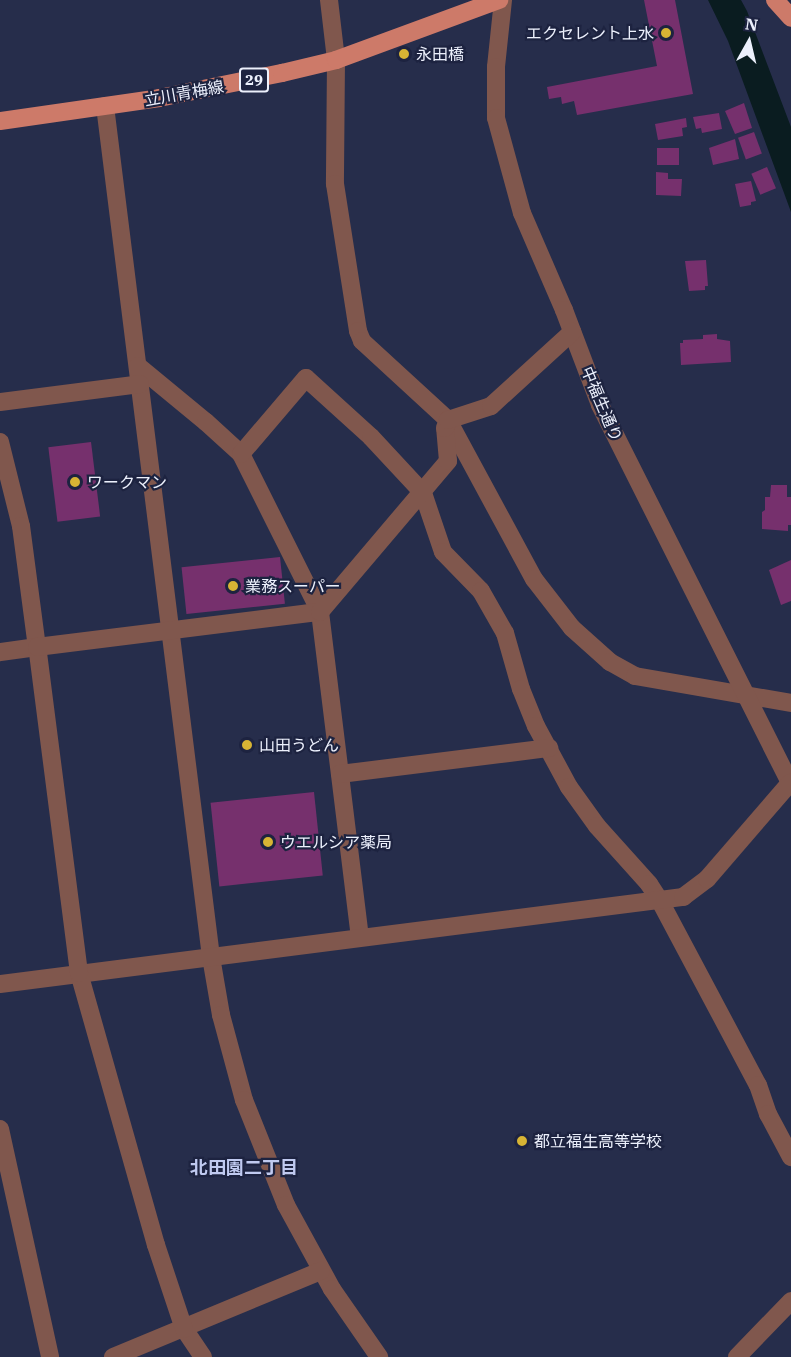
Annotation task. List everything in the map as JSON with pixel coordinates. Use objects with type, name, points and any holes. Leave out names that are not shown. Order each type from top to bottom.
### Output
[{"type":"main road","name":"立川青梅線","points":[[0,121],[231,85],[336,60],[501,0]]},
{"type":"main road","points":[[775,0],[791,18]]},
{"type":"street","points":[[329,0],[336,60],[335,184],[358,331],[362,341],[448,420],[534,579],[573,628],[610,662],[635,676],[791,703]]},
{"type":"street","name":"中福生通り","points":[[501,0],[496,67],[496,118],[522,213],[600,405],[744,694],[791,783]]},
{"type":"street","points":[[105,106],[211,957],[229,1046],[251,1121],[286,1205],[321,1271],[379,1357]]},
{"type":"street","points":[[448,420],[491,406],[572,332]]},
{"type":"street","points":[[0,402],[139,375],[206,422],[241,454],[320,612],[360,938]]},
{"type":"street","points":[[241,454],[306,378],[371,437],[423,493],[443,552],[481,591],[505,633],[521,689],[569,788],[649,884],[660,901],[758,1085],[768,1114],[791,1157]]},
{"type":"street","points":[[0,652],[320,612],[448,461],[445,428],[448,420]]},
{"type":"street","points":[[0,442],[21,526],[79,973],[156,1245],[184,1329],[203,1357]]},
{"type":"street","points":[[340,774],[549,748]]},
{"type":"street","points":[[0,984],[683,897],[707,879],[791,783]]},
{"type":"street","points":[[0,1129],[50,1357]]},
{"type":"street","points":[[113,1357],[321,1271]]},
{"type":"street","points":[[737,1357],[791,1302]]},
{"type":"shaded area","points":[[708,0],[741,0],[747,11],[791,127],[791,212],[728,41]]},
{"type":"building","name":"エクセレント上水","points":[[644,0],[675,0],[693,94],[577,115],[574,101],[562,104],[561,97],[549,99],[547,87],[657,66]]},
{"type":"building","points":[[744,103],[752,128],[735,134],[725,111]]},
{"type":"building","points":[[719,113],[722,129],[702,133],[701,128],[696,129],[693,117]]},
{"type":"building","points":[[686,118],[687,127],[682,128],[683,136],[658,140],[655,124]]},
{"type":"building","points":[[754,132],[762,154],[746,159],[738,138]]},
{"type":"building","points":[[735,139],[739,159],[713,165],[709,148]]},
{"type":"building","points":[[657,148],[679,148],[679,165],[657,165]]},
{"type":"building","points":[[767,167],[776,188],[760,195],[751,174]]},
{"type":"building","points":[[656,172],[668,173],[668,179],[682,179],[681,196],[656,195]]},
{"type":"building","points":[[751,181],[756,201],[751,202],[751,205],[740,207],[735,184]]},
{"type":"building","points":[[706,260],[708,286],[705,286],[705,290],[689,291],[685,261]]},
{"type":"building","points":[[717,334],[717,339],[730,341],[731,362],[681,365],[680,343],[683,343],[683,340],[703,339],[703,335]]},
{"type":"building","name":"ワークマン","points":[[91,442],[100,516],[57,522],[48,447]]},
{"type":"building","points":[[771,485],[787,485],[787,497],[791,497],[791,525],[788,525],[788,531],[762,529],[765,497],[770,497]]},
{"type":"building","name":"業務スーパー","points":[[280,557],[285,604],[186,614],[182,567]]},
{"type":"building","points":[[791,560],[791,601],[781,605],[769,570]]},
{"type":"building","name":"ウエルシア薬局","points":[[314,792],[323,876],[219,886],[211,803]]},
{"type":"place","name":"エクセレント上水","points":[[666,33]]},
{"type":"place","name":"永田橋","points":[[404,54]]},
{"type":"place","name":"ワークマン","points":[[75,482]]},
{"type":"place","name":"業務スーパー","points":[[233,586]]},
{"type":"place","name":"山田うどん","points":[[247,745]]},
{"type":"place","name":"ウエルシア薬局","points":[[268,842]]},
{"type":"place","name":"都立福生高等学校","points":[[522,1141]]},
{"type":"district","name":"北田園二丁目","points":[[244,1168]]}]
